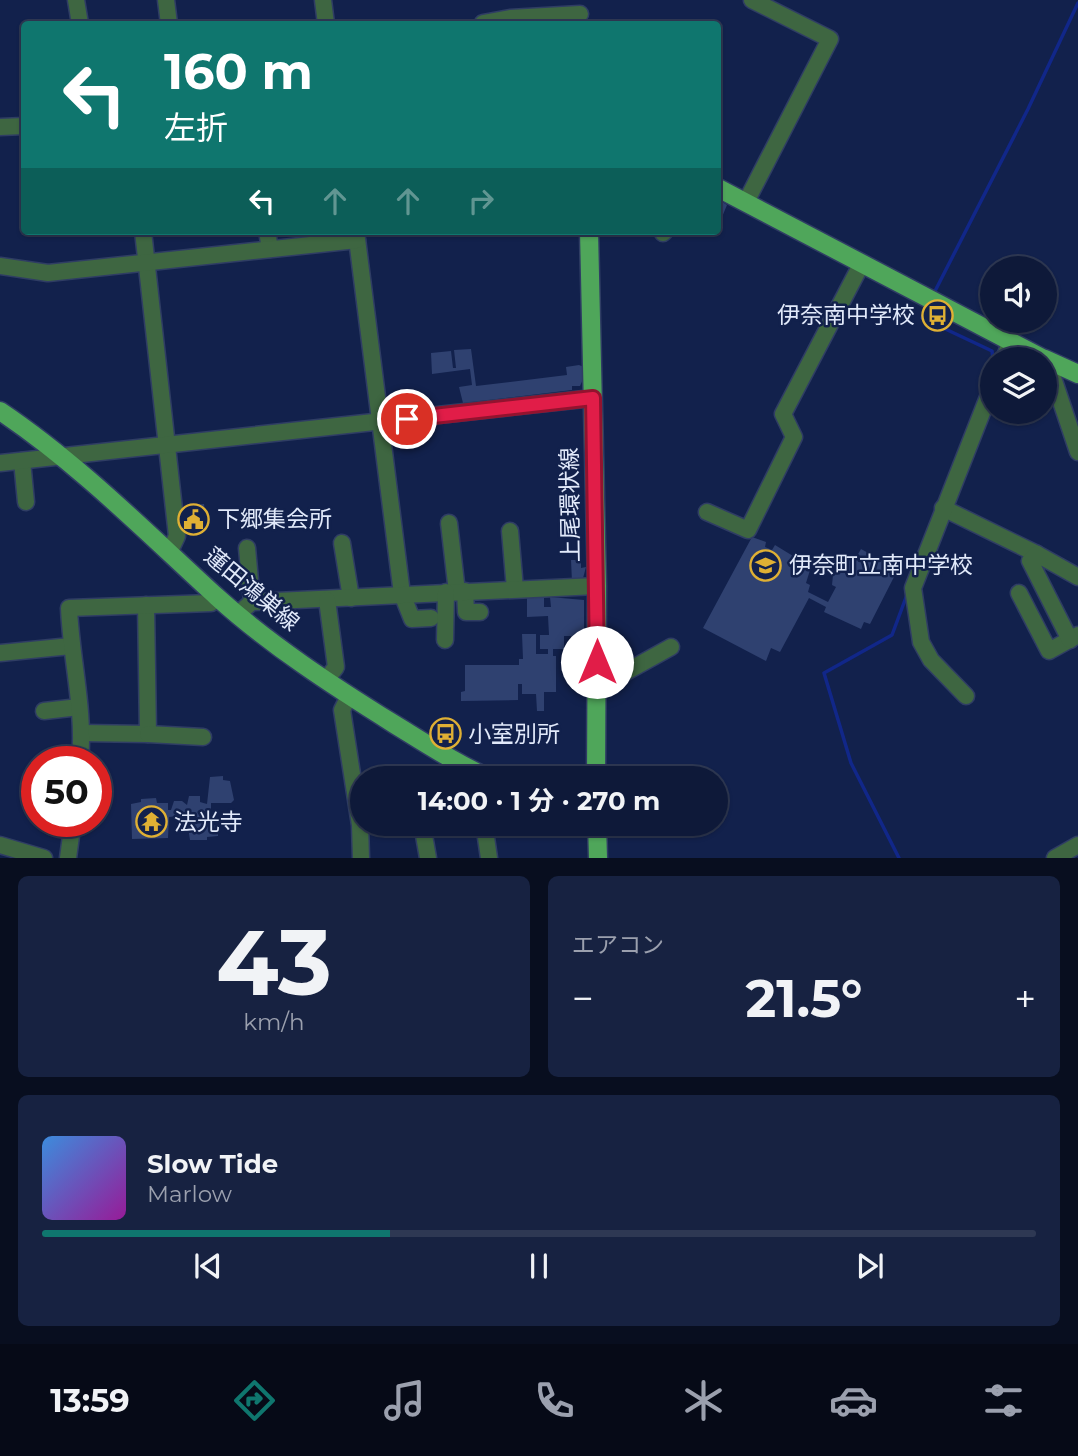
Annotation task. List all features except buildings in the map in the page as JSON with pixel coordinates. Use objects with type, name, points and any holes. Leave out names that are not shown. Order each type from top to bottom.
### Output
[{"type":"main road","points":[[721,190],[1022,347]]},
{"type":"main road","name":"上尾環状線","points":[[589,235],[597,586],[596,766]]},
{"type":"main road","points":[[1057,364],[1078,374]]},
{"type":"main road","name":"蓮田鴻巣線","points":[[0,411],[59,456],[170,551],[238,614],[349,696],[430,747],[466,766]]},
{"type":"main road","points":[[597,836],[598,858]]},
{"type":"street","points":[[76,0],[80,21]]},
{"type":"street","points":[[166,0],[169,21]]},
{"type":"street","points":[[323,0],[326,21]]},
{"type":"street","points":[[746,202],[830,38],[752,0]]},
{"type":"street","points":[[494,21],[580,13]]},
{"type":"street","points":[[0,127],[21,126]]},
{"type":"street","points":[[144,235],[177,536],[170,551]]},
{"type":"street","points":[[268,235],[270,249]]},
{"type":"street","points":[[0,266],[48,272],[270,249],[356,235],[402,594],[412,619],[431,618]]},
{"type":"street","points":[[707,512],[748,530],[794,437],[783,414],[862,263]]},
{"type":"street","points":[[1009,347],[1011,341]]},
{"type":"street","points":[[1057,393],[1078,452]]},
{"type":"street","points":[[0,463],[166,447],[593,398]]},
{"type":"street","points":[[967,696],[931,660],[920,642],[913,588],[980,417]]},
{"type":"street","points":[[22,461],[26,502]]},
{"type":"street","points":[[943,508],[1078,576]]},
{"type":"street","points":[[445,640],[456,592],[449,523]]},
{"type":"street","points":[[510,531],[515,589]]},
{"type":"street","points":[[342,543],[351,598]]},
{"type":"street","points":[[247,548],[252,602]]},
{"type":"street","points":[[1019,593],[1049,651],[1074,637],[1030,561],[1037,554]]},
{"type":"street","points":[[238,614],[252,602],[597,586]]},
{"type":"street","points":[[456,592],[466,612],[480,612]]},
{"type":"street","points":[[82,746],[83,733],[71,646],[69,608],[211,603],[218,597]]},
{"type":"street","points":[[326,680],[336,667],[327,600]]},
{"type":"street","points":[[146,605],[148,734]]},
{"type":"street","points":[[0,653],[71,646]]},
{"type":"street","points":[[597,688],[671,648]]},
{"type":"street","points":[[349,696],[342,710],[352,766]]},
{"type":"street","points":[[44,711],[79,707]]},
{"type":"street","points":[[83,733],[203,737]]},
{"type":"street","points":[[360,858],[362,836]]},
{"type":"street","points":[[424,836],[428,858]]},
{"type":"street","points":[[486,836],[489,858]]},
{"type":"street","points":[[68,858],[71,837]]},
{"type":"street","points":[[0,845],[44,858]]},
{"type":"street","points":[[1055,858],[1078,845]]},
{"type":"waterway","points":[[933,295],[1028,109],[1078,3]]},
{"type":"waterway","points":[[928,305],[922,318],[984,347]]},
{"type":"waterway","points":[[899,858],[851,763],[824,673],[892,635],[908,592]]},
{"type":"place","name":"伊奈南中学校","points":[[938,315]]},
{"type":"place","name":"下郷集会所","points":[[194,519]]},
{"type":"place","name":"伊奈町立南中学校","points":[[766,565]]},
{"type":"place","name":"小室別所","points":[[445,734]]},
{"type":"place","name":"法光寺","points":[[151,822]]},
{"type":"route","points":[[407,419],[593,398],[597,662]]}]
